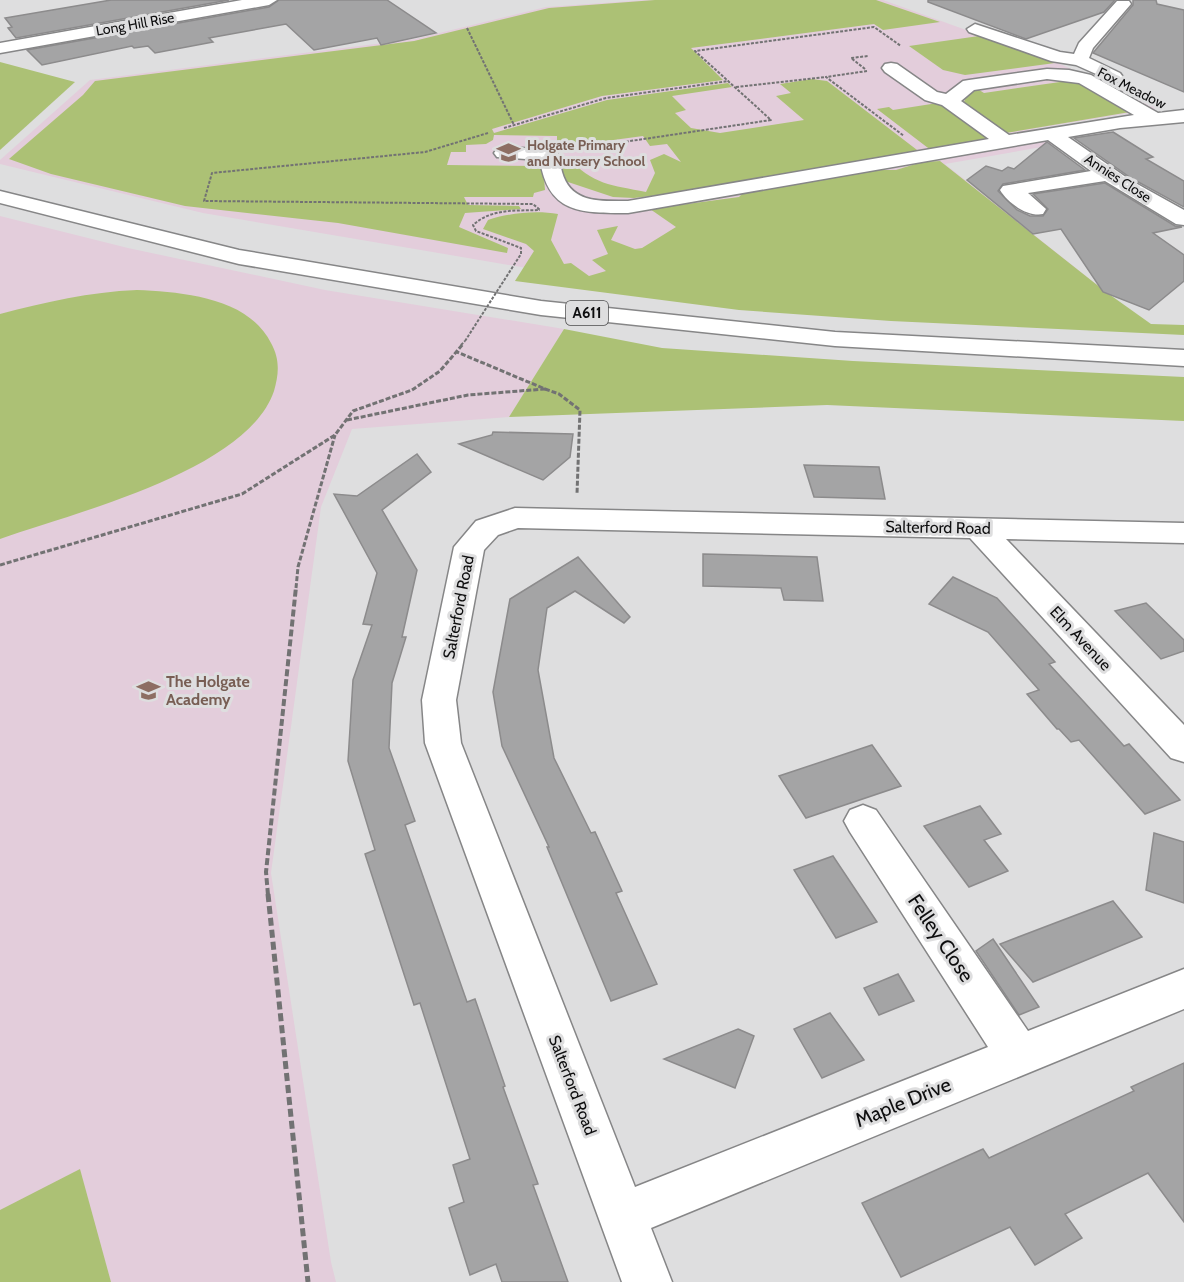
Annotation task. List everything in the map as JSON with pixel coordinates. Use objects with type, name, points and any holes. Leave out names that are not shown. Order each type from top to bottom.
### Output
[{"type":"street","name":"Long Hill Rise","points":[[0,48],[269,0]]},
{"type":"street","name":"Fox Meadow","points":[[1123,4],[1084,46],[1080,60],[1133,85]]},
{"type":"street","points":[[975,28],[1057,57],[1080,60]]},
{"type":"street","points":[[891,68],[931,96],[949,101],[1007,143]]},
{"type":"street","points":[[949,101],[969,85],[1047,74],[1068,75],[1084,79],[1156,109],[1184,116]]},
{"type":"street","points":[[504,153],[549,154],[556,188],[563,197],[580,203],[604,207],[650,205],[1053,135],[1156,109]]},
{"type":"street","name":"Annies Close","points":[[1053,135],[1109,174],[1184,219]]},
{"type":"street","points":[[1035,209],[1000,191],[1109,174]]},
{"type":"street","name":"A611","points":[[0,197],[239,257],[541,308],[835,339],[1184,358]]},
{"type":"street","name":"Salterford Road","points":[[647,1282],[443,743],[439,700],[469,548],[487,528],[515,518],[1184,533]]},
{"type":"street","name":"Elm Avenue","points":[[978,528],[1184,748]]},
{"type":"street","name":"Felley Close","points":[[863,821],[1019,1055]]},
{"type":"street","name":"Maple Drive","points":[[622,1216],[1184,989]]},
{"type":"path","points":[[549,154],[572,147],[597,146],[771,120],[695,51],[874,27],[908,51]]},
{"type":"path","points":[[467,28],[514,125]]},
{"type":"path","points":[[736,87],[811,76],[826,77]]},
{"type":"path","points":[[503,129],[606,98],[729,81]]},
{"type":"path","points":[[492,132],[424,152],[212,173],[204,201],[533,204],[540,210]]},
{"type":"path","points":[[0,565],[242,494],[335,435],[353,411],[412,390],[440,371],[457,351],[521,254],[520,248],[515,244],[476,231],[473,225],[478,218],[491,214],[540,210],[563,197]]},
{"type":"path","points":[[457,351],[559,394],[580,410],[576,519]]},
{"type":"path","points":[[347,420],[468,395],[545,389]]},
{"type":"path","points":[[308,1282],[266,872],[298,567],[335,435]]},
{"type":"shaded area","name":"Holgate Primary and Nursery School","points":[[646,0],[883,0],[1060,64],[1160,108],[1033,129],[1053,145],[945,164],[1106,292],[621,284],[203,213],[0,164],[0,160],[90,80],[415,39],[546,7]]},
{"type":"shaded area","name":"The Holgate Academy","points":[[0,216],[128,248],[325,290],[564,329],[509,417],[352,429],[321,507],[271,873],[336,1282],[0,1282]]},
{"type":"green space","points":[[655,0],[876,0],[940,22],[883,30],[874,24],[691,48],[723,80],[602,96],[492,129],[494,133],[607,100],[728,83],[732,87],[672,96],[686,110],[675,113],[691,128],[720,133],[804,120],[776,96],[791,93],[780,84],[812,79],[827,81],[921,153],[634,198],[613,197],[556,178],[558,158],[568,157],[594,179],[646,192],[655,173],[650,160],[664,154],[681,162],[667,144],[650,146],[643,136],[569,146],[557,142],[557,136],[494,135],[493,140],[486,144],[466,145],[466,152],[451,152],[447,165],[543,166],[545,190],[534,193],[533,197],[464,197],[468,205],[519,206],[521,209],[465,213],[459,227],[508,248],[507,253],[338,223],[185,206],[51,174],[9,159],[83,95],[95,81],[414,41],[549,8]]},
{"type":"green space","points":[[979,36],[1055,63],[965,75],[943,70],[909,46]]},
{"type":"green space","points":[[0,62],[75,82],[0,150]]},
{"type":"green space","points":[[1053,77],[1070,77],[1130,112],[1006,133],[963,104],[968,93],[976,88],[984,93],[1060,82]]},
{"type":"green space","points":[[944,102],[993,137],[991,141],[932,151],[877,109],[889,107],[893,110]]},
{"type":"green space","points":[[940,161],[1106,292],[1151,324],[1184,325],[1184,335],[891,321],[739,310],[515,281],[534,251],[526,244],[483,229],[488,220],[505,216],[532,212],[558,214],[551,240],[564,264],[571,263],[589,276],[606,271],[592,260],[608,254],[597,230],[618,226],[611,240],[635,249],[642,248],[676,227],[650,209],[739,197],[743,193],[865,170],[896,170],[922,162]]},
{"type":"green space","points":[[137,290],[174,293],[212,300],[247,316],[260,328],[274,349],[278,367],[274,391],[257,419],[230,444],[195,466],[112,502],[0,539],[0,314],[68,298]]},
{"type":"green space","points":[[564,329],[662,348],[853,361],[1184,377],[1184,421],[827,405],[509,417]]},
{"type":"green space","points":[[80,1169],[111,1282],[0,1282],[0,1210]]},
{"type":"building","points":[[111,0],[229,0],[16,38],[8,28],[12,27],[5,18]]},
{"type":"building","points":[[279,0],[387,0],[436,33],[381,45],[377,38],[314,50],[286,24],[209,38],[213,42],[155,53],[148,46],[134,48],[132,46],[42,65],[27,50],[269,7]]},
{"type":"building","points":[[928,0],[1115,0],[1104,12],[1026,39],[928,2]]},
{"type":"building","points":[[1133,0],[1156,0],[1157,4],[1184,10],[1184,92],[1093,53],[1133,5]]},
{"type":"building","points":[[1113,132],[1153,157],[1146,159],[1184,181],[1184,207],[1131,178],[1074,138]]},
{"type":"building","points":[[1047,142],[1085,170],[1003,184],[998,191],[1017,210],[1030,216],[1043,216],[1048,209],[1033,194],[1105,183],[1175,226],[1182,227],[1153,233],[1184,255],[1184,281],[1149,310],[1103,292],[1061,229],[1033,234],[967,180],[986,166],[1002,171],[1008,167],[1014,169]]},
{"type":"building","points":[[493,432],[573,434],[570,457],[543,480],[459,444],[492,435]]},
{"type":"building","points":[[417,454],[431,472],[382,510],[417,570],[402,637],[406,637],[392,683],[389,748],[415,821],[405,825],[467,1002],[475,999],[505,1086],[503,1087],[538,1184],[533,1185],[568,1282],[502,1282],[496,1264],[470,1275],[449,1208],[464,1202],[453,1165],[470,1159],[420,1003],[414,1005],[365,854],[375,850],[348,761],[353,680],[372,625],[363,624],[377,573],[334,494],[357,496]]},
{"type":"building","points":[[804,465],[879,467],[885,499],[814,497]]},
{"type":"building","points":[[703,554],[817,557],[823,601],[784,600],[781,588],[703,586]]},
{"type":"building","points":[[578,557],[630,617],[624,623],[575,591],[547,608],[538,670],[554,758],[591,833],[595,832],[622,891],[616,893],[657,984],[611,1001],[547,847],[549,847],[502,746],[493,692],[510,599]]},
{"type":"building","points":[[953,577],[997,598],[1055,662],[1049,664],[1124,746],[1129,744],[1180,800],[1145,814],[1079,740],[1071,742],[1057,729],[1027,694],[1039,690],[988,632],[929,604]]},
{"type":"building","points":[[1146,603],[1184,640],[1184,651],[1161,659],[1115,611]]},
{"type":"building","points":[[872,745],[901,786],[806,818],[779,776]]},
{"type":"building","points":[[980,806],[1001,834],[984,840],[1008,871],[969,887],[924,826]]},
{"type":"building","points":[[1154,833],[1184,842],[1184,903],[1146,890]]},
{"type":"building","points":[[833,856],[877,922],[836,938],[794,870]]},
{"type":"building","points":[[1113,901],[1142,937],[1033,982],[1000,944]]},
{"type":"building","points":[[993,939],[1039,1007],[1019,1015],[976,951]]},
{"type":"building","points":[[898,974],[914,1001],[879,1015],[864,988]]},
{"type":"building","points":[[830,1013],[864,1060],[822,1078],[794,1029]]},
{"type":"building","points":[[738,1029],[754,1036],[735,1088],[664,1059]]},
{"type":"building","points":[[1184,1063],[1184,1222],[1148,1173],[1065,1214],[1082,1238],[1035,1265],[1010,1227],[901,1277],[862,1203],[983,1149],[989,1158],[1134,1091],[1131,1087]]},
{"type":"place","name":"Holgate Primary and Nursery School","points":[[509,153]]},
{"type":"place","name":"The Holgate Academy","points":[[148,690]]}]
